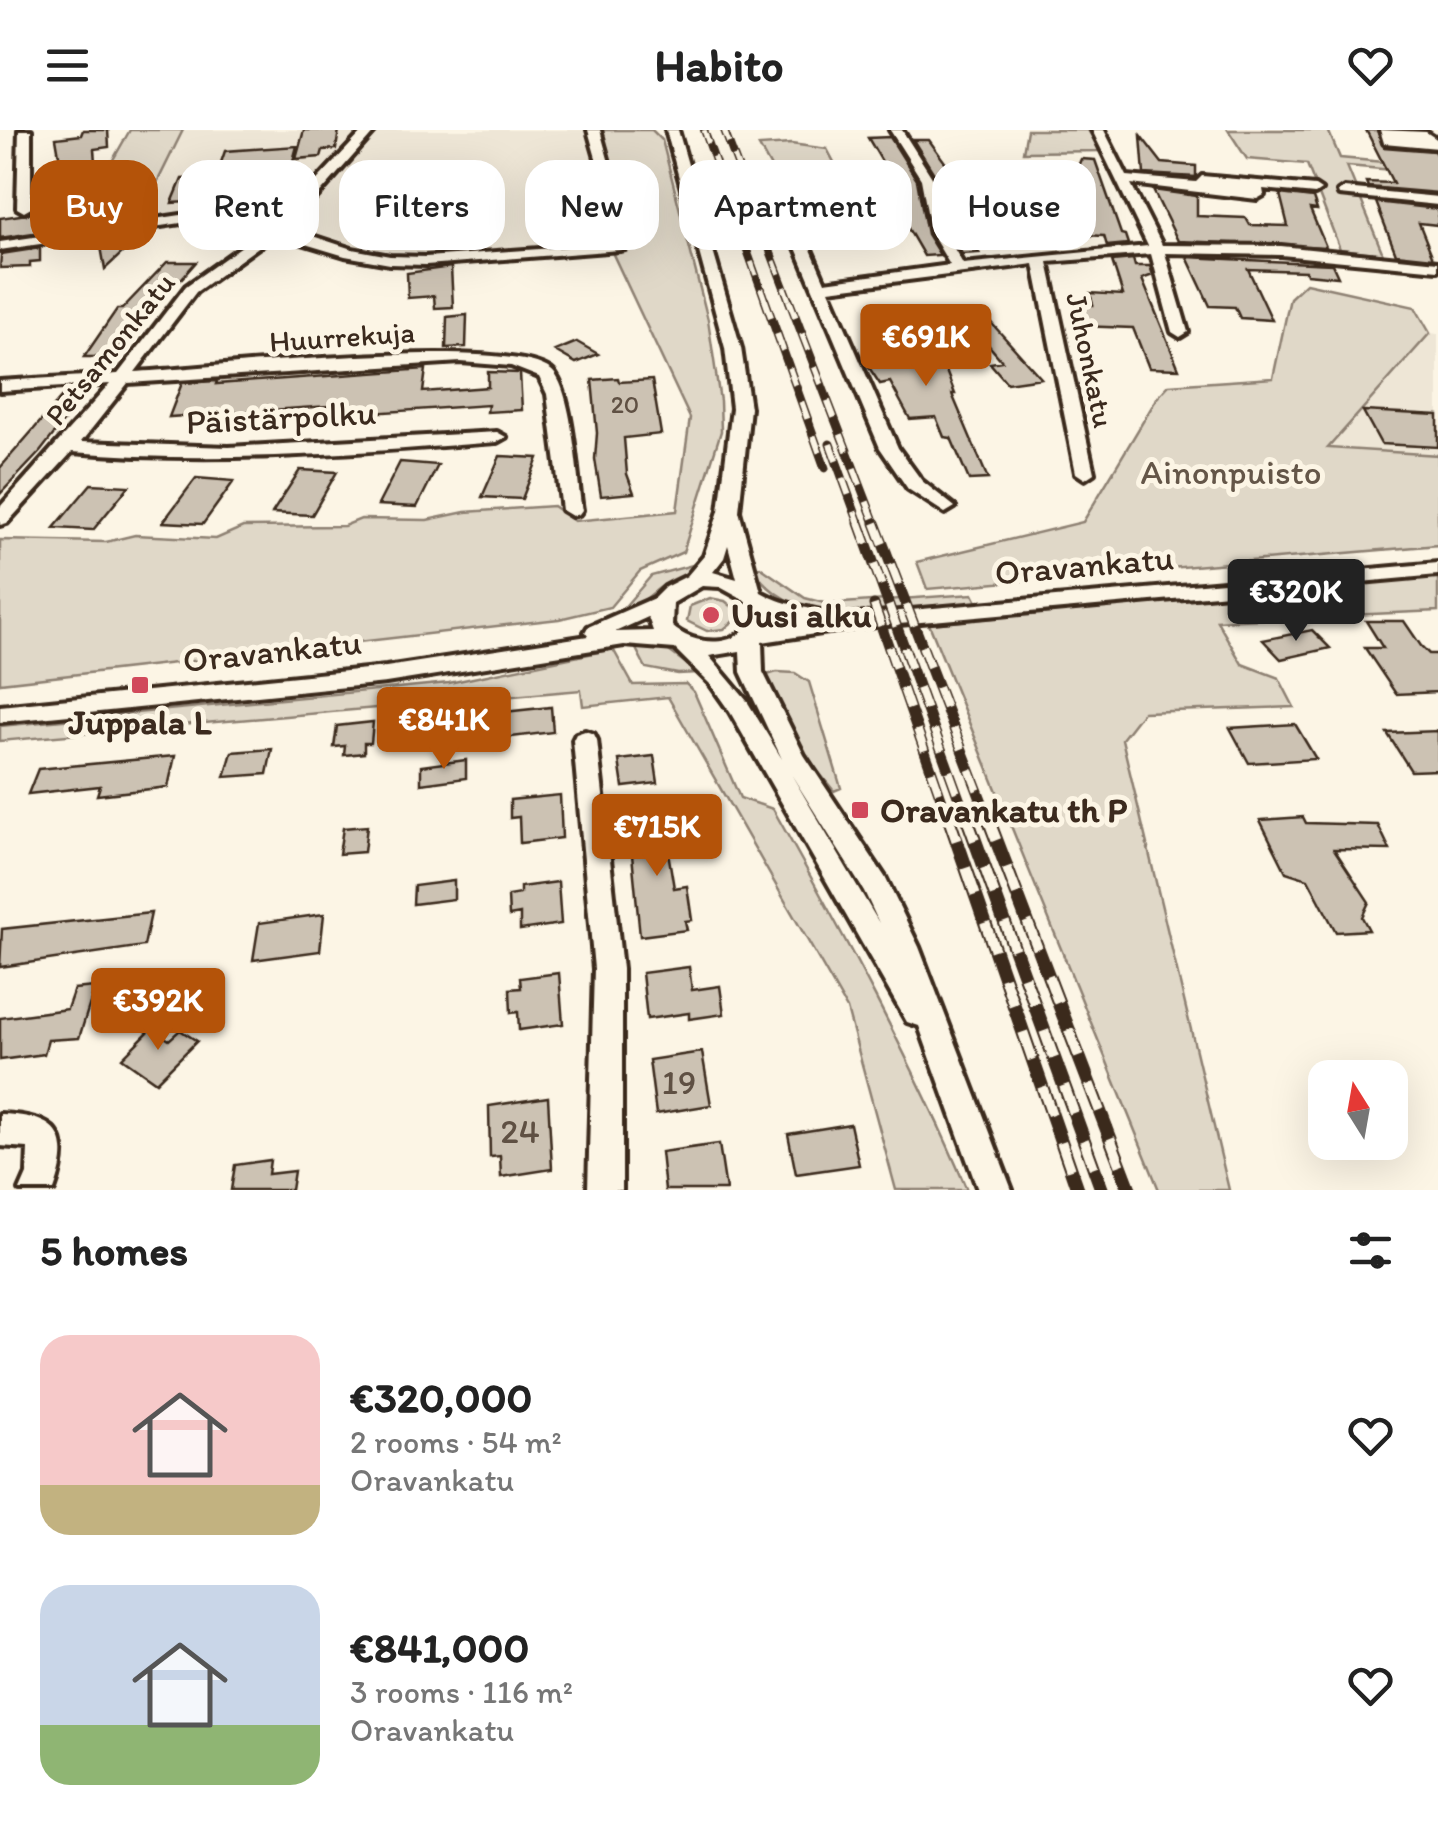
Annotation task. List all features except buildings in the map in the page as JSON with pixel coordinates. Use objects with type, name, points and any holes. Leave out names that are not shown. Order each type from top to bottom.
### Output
[{"type":"street","points":[[24,208],[18,166],[26,130]]},
{"type":"street","points":[[319,186],[370,130]]},
{"type":"street","points":[[319,243],[390,260],[474,258],[622,239],[594,130]]},
{"type":"street","points":[[672,130],[739,378],[740,438],[729,511],[714,558],[694,581],[674,590],[662,603],[659,622],[720,679],[739,707],[943,1054]]},
{"type":"street","points":[[896,130],[926,179],[938,233],[959,269]]},
{"type":"street","points":[[1098,130],[1157,250],[1180,332]]},
{"type":"street","points":[[1123,178],[1202,187],[1202,180],[1315,190]]},
{"type":"street","points":[[1344,192],[1438,201]]},
{"type":"street","points":[[1414,199],[1418,208],[1438,210]]},
{"type":"street","points":[[0,246],[178,219]]},
{"type":"street","name":"Petsamonkatu","points":[[0,519],[102,409],[120,379],[191,289],[245,250]]},
{"type":"street","points":[[804,250],[902,471],[946,507]]},
{"type":"street","points":[[820,287],[1157,250],[1264,250],[1438,266]]},
{"type":"street","name":"Juhonkatu","points":[[1040,260],[1086,472]]},
{"type":"street","name":"Huurrekuja","points":[[0,386],[461,357],[514,361],[546,374],[556,394],[572,510]]},
{"type":"street","name":"Päistärpolku","points":[[68,446],[154,454],[239,454],[498,437]]},
{"type":"street","points":[[729,511],[764,618],[753,637],[752,672],[813,791],[875,886],[905,947],[994,1190]]},
{"type":"street","name":"Oravankatu","points":[[753,637],[855,621],[1438,568]]},
{"type":"street","points":[[694,581],[729,582],[755,595]]},
{"type":"street","name":"Oravankatu","points":[[755,595],[789,613],[855,621]]},
{"type":"street","name":"Oravankatu","points":[[550,649],[662,603]]},
{"type":"street","name":"Oravankatu","points":[[0,714],[386,675],[647,636],[678,642]]},
{"type":"street","points":[[678,642],[718,649],[753,637]]},
{"type":"street","points":[[585,740],[608,968],[605,1190]]},
{"type":"street","points":[[0,1130],[34,1131],[44,1142],[43,1174],[37,1190]]},
{"type":"shaded area","points":[[183,130],[599,130],[608,160],[525,160],[525,248],[505,250],[505,160],[339,160],[339,240],[319,234],[319,160],[178,160],[178,216],[158,216],[158,181]]},
{"type":"shaded area","points":[[370,250],[502,250],[417,256]]},
{"type":"shaded area","points":[[1430,333],[1438,334],[1438,455],[1327,449]]},
{"type":"green space","points":[[130,130],[183,130],[158,181],[158,160],[113,160]]},
{"type":"green space","points":[[601,130],[652,130],[662,140],[679,207],[679,250],[690,250],[708,320],[721,431],[683,552],[640,571],[610,607],[559,619],[0,683],[0,540],[106,542],[135,535],[216,539],[243,527],[344,526],[361,519],[427,520],[465,512],[553,506],[574,521],[677,511],[690,418],[611,250],[659,250],[659,160],[608,160]]},
{"type":"green space","points":[[1027,130],[1088,130],[1101,151],[1023,152]]},
{"type":"green space","points":[[1228,130],[1328,130],[1340,158],[1438,167],[1438,174],[1347,166],[1383,254],[1340,249],[1307,164],[1247,159]]},
{"type":"green space","points":[[791,144],[827,149],[833,160],[767,160],[759,146]]},
{"type":"green space","name":"Ainonpuisto","points":[[1306,283],[1415,307],[1430,333],[1328,448],[1438,455],[1438,545],[927,589],[917,562],[1083,522],[1157,398],[1169,385],[1273,378],[1290,298]]},
{"type":"green space","points":[[704,562],[622,615],[621,611],[651,576]]},
{"type":"green space","points":[[760,567],[805,598],[828,604],[973,594],[977,602],[888,613],[825,612],[797,605],[772,590],[753,568]]},
{"type":"green space","points":[[1438,575],[1438,611],[1217,621],[1242,664],[1279,678],[1294,707],[1143,712],[1122,739],[1229,1190],[1159,1190],[929,624]]},
{"type":"green space","points":[[710,598],[725,601],[735,609],[735,620],[724,629],[707,631],[687,621],[690,606]]},
{"type":"green space","points":[[633,643],[662,646],[699,673],[646,668]]},
{"type":"green space","points":[[613,649],[633,685],[686,684],[694,692],[740,798],[773,809],[899,1044],[967,1190],[896,1190],[847,1009],[668,697],[583,706],[581,690],[0,741],[0,726],[449,683]]},
{"type":"green space","points":[[795,673],[809,682],[841,788],[834,791],[782,721],[767,675]]},
{"type":"railway","points":[[704,130],[766,303]]},
{"type":"railway","points":[[724,130],[790,303]]},
{"type":"railway","points":[[765,300],[825,468]]},
{"type":"railway","points":[[789,300],[876,526]]},
{"type":"railway","points":[[830,444],[860,526]]},
{"type":"railway","points":[[859,523],[965,815]]},
{"type":"railway","points":[[875,523],[987,815]]},
{"type":"railway","points":[[874,605],[947,815]]},
{"type":"railway","points":[[947,813],[1078,1190]]},
{"type":"railway","points":[[965,813],[1102,1190]]},
{"type":"railway","points":[[986,813],[1130,1190]]},
{"type":"place","name":"Uusi alku","points":[[711,615]]},
{"type":"place","name":"Juppala L","points":[[140,685]]},
{"type":"place","name":"Oravankatu th P","points":[[860,810]]}]
